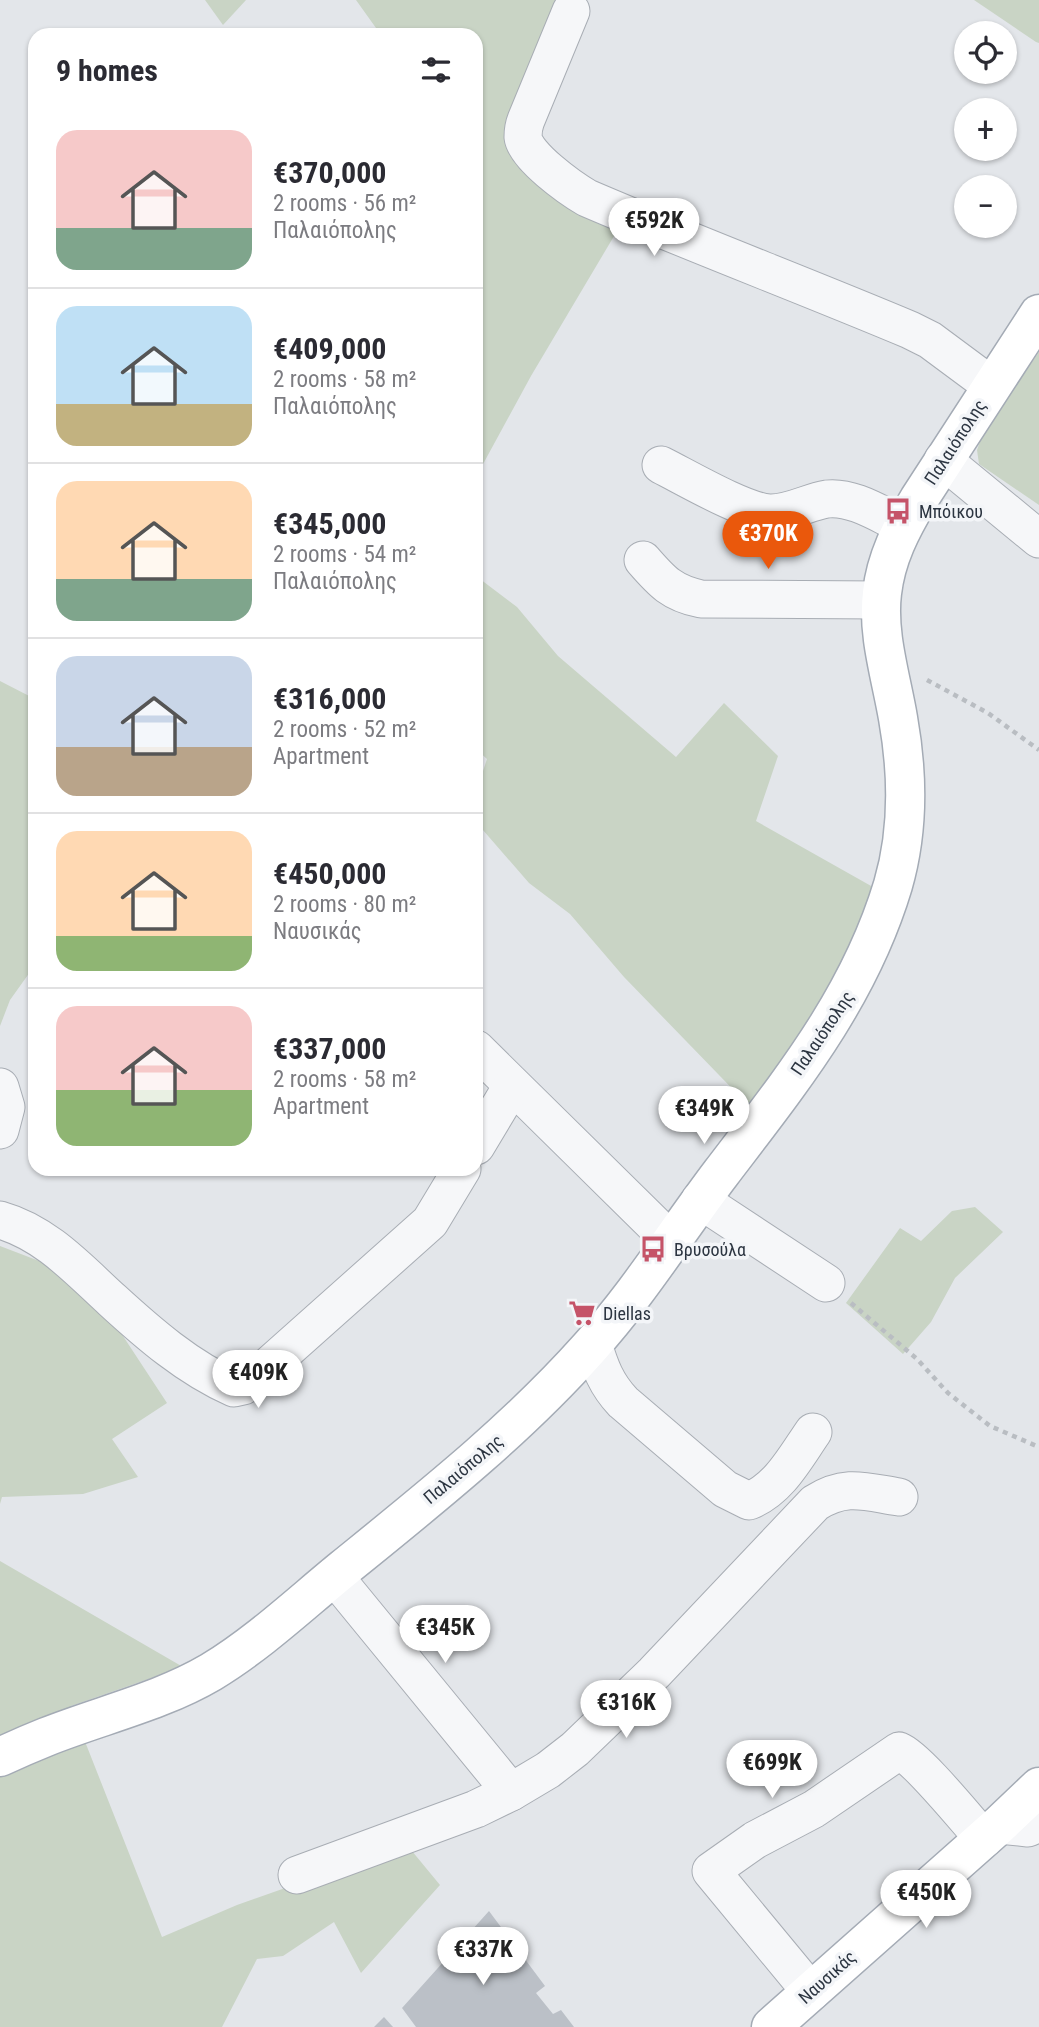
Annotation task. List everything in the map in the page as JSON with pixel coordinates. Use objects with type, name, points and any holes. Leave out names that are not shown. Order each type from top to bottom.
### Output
[{"type":"main road","name":"Παλαιόπολης","points":[[0,1757],[192,1682],[233,1657],[495,1443],[593,1344],[830,1025],[854,984],[879,926],[899,860],[904,828],[904,759],[886,658],[881,600],[891,552],[903,525],[943,460],[1039,314]]},
{"type":"main road","name":"Ναυσικάς","points":[[771,2027],[992,1832],[1039,1787]]},
{"type":"street","points":[[571,11],[526,120],[523,137],[531,153],[587,198],[701,247],[774,273],[911,330],[930,340],[992,386]]},
{"type":"street","points":[[943,460],[1039,539]]},
{"type":"street","points":[[661,465],[759,511],[780,512],[828,499],[838,499],[852,502],[903,525]]},
{"type":"street","points":[[643,560],[659,579],[673,590],[701,599],[881,600]]},
{"type":"street","points":[[483,1056],[671,1241]]},
{"type":"street","points":[[483,1134],[512,1086]]},
{"type":"street","points":[[0,1087],[6,1107],[0,1130]]},
{"type":"street","points":[[0,1220],[22,1227],[51,1245],[159,1341],[234,1388],[255,1378],[430,1222],[458,1176]]},
{"type":"street","points":[[700,1200],[826,1283]]},
{"type":"street","points":[[593,1344],[602,1373],[623,1402],[737,1497],[749,1501],[773,1488],[813,1432]]},
{"type":"street","points":[[297,1875],[451,1819],[511,1792],[557,1762],[619,1707],[816,1503],[831,1493],[849,1489],[900,1497]]},
{"type":"street","points":[[334,1576],[511,1792]]},
{"type":"street","points":[[811,1992],[711,1871],[755,1840],[814,1809],[899,1751],[905,1753],[992,1832],[1039,1824]]},
{"type":"path","points":[[886,658],[988,713],[1039,750]]},
{"type":"path","points":[[826,1283],[908,1352],[948,1393],[990,1426],[1039,1447]]},
{"type":"green space","points":[[205,0],[246,0],[223,25]]},
{"type":"green space","points":[[356,0],[555,0],[559,3],[512,133],[620,226],[531,376],[483,464],[483,28],[376,28]]},
{"type":"green space","points":[[974,0],[1039,0],[1039,43],[1017,29],[1017,21],[1005,21]]},
{"type":"green space","points":[[1039,352],[1039,505],[979,464],[977,450],[983,433]]},
{"type":"green space","points":[[483,581],[517,607],[558,656],[676,757],[724,703],[778,756],[756,821],[880,891],[828,995],[750,1107],[624,977],[570,914],[529,883],[483,830],[483,771],[487,759],[483,755]]},
{"type":"green space","points":[[0,681],[28,695],[28,975],[10,1000],[0,1026]]},
{"type":"green space","points":[[975,1207],[1003,1232],[955,1278],[931,1322],[903,1354],[846,1303],[900,1228],[921,1241],[952,1211]]},
{"type":"green space","points":[[0,1246],[47,1264],[121,1333],[167,1403],[112,1439],[138,1477],[83,1494],[2,1497],[0,1504]]},
{"type":"green space","points":[[0,1561],[183,1667],[71,1706],[162,1937],[237,1905],[407,1845],[440,1885],[361,1973],[334,1922],[283,1956],[257,1959],[222,2027],[0,2027]]},
{"type":"building","points":[[489,1911],[545,1986],[536,1993],[553,2014],[561,2010],[574,2027],[416,2027],[402,2008]]},
{"type":"building","points":[[384,2017],[393,2027],[374,2027]]},
{"type":"place","name":"Μπόικου","points":[[898,511]]},
{"type":"place","name":"Βρυσούλα","points":[[653,1249]]},
{"type":"place","name":"Diellas","points":[[582,1313]]}]
